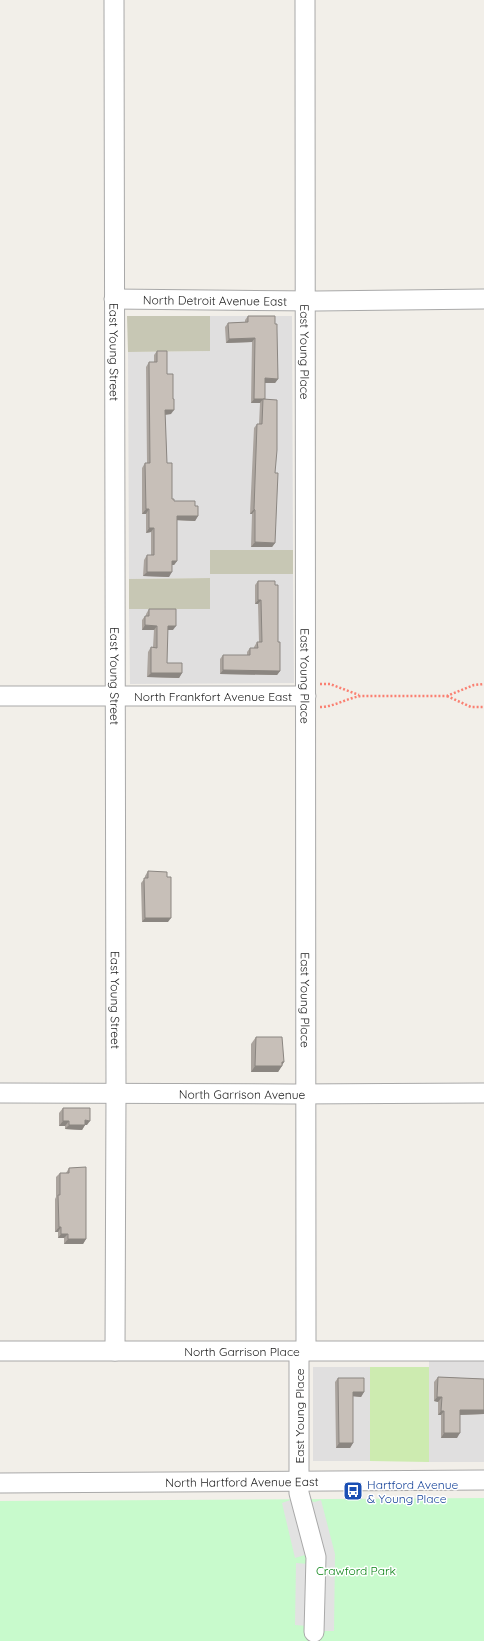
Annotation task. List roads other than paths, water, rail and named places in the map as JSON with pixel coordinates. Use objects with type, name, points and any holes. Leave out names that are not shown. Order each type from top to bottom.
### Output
[{"type":"street","name":"East Young Street","points":[[114,0],[115,1352]]},
{"type":"street","name":"East Young Place","points":[[305,0],[305,1094],[302,1352],[298,1493],[316,1557],[314,1632]]},
{"type":"street","name":"North Detroit Avenue East","points":[[114,299],[305,301],[484,299]]},
{"type":"street","name":"North Frankfort Avenue East","points":[[0,696],[306,696]]},
{"type":"street","name":"North Garrison Avenue","points":[[0,1093],[484,1093]]},
{"type":"street","name":"North Garrison Place","points":[[0,1351],[484,1351]]},
{"type":"street","name":"North Hartford Avenue East","points":[[0,1483],[484,1480]]},
{"type":"place","name":"Hartford Avenue & Young Place","points":[[353,1491]]},
{"type":"park label","name":"Crawford Park","points":[[356,1570]]}]
